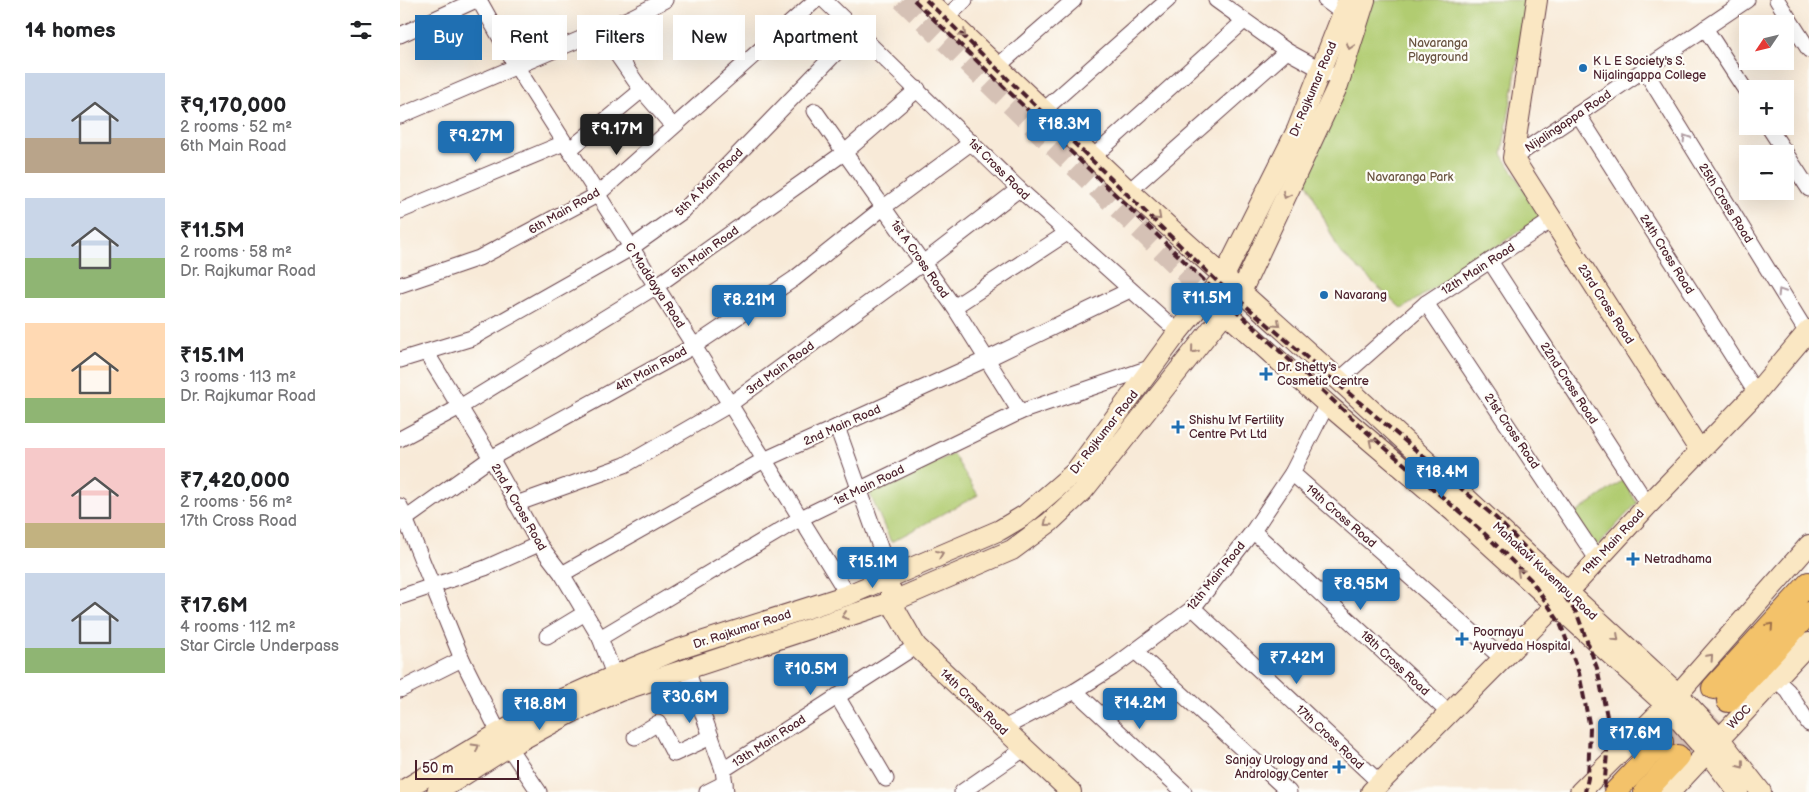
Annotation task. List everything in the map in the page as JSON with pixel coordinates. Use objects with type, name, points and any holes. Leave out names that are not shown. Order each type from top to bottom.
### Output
[{"type":"main road","name":"Mahakavi Kuvempu Road","points":[[927,0],[1129,191],[1339,380],[1562,599],[1672,699],[1713,745]]},
{"type":"main road","name":"Dr. Rajkumar Road","points":[[681,659],[891,602],[1012,550],[1050,522],[1084,490],[1241,292],[1340,80],[1365,0]]},
{"type":"main road","points":[[1513,158],[1537,0]]},
{"type":"main road","name":"Dr. Rajkumar Road","points":[[403,790],[504,740],[572,713],[617,683],[848,595],[890,575],[1000,530],[1025,515],[1075,472],[1155,366],[1178,332],[1224,276],[1297,130],[1346,7]]},
{"type":"main road","name":"23rd Cross Road","points":[[1513,158],[1700,451]]},
{"type":"main road","name":"Mahakavi Kuvempu Road","points":[[1208,296],[1327,404],[1454,512],[1562,599]]},
{"type":"main road","name":"19th Main Road","points":[[1376,788],[1562,599],[1597,559],[1756,393],[1808,333]]},
{"type":"main road","points":[[1580,792],[1672,699],[1809,546]]},
{"type":"main road","points":[[890,575],[891,602]]},
{"type":"main road","points":[[1809,583],[1720,695],[1809,613]]},
{"type":"main road","name":"14th Cross Road","points":[[891,602],[916,646],[1071,792]]},
{"type":"main road","name":"WOC","points":[[1670,792],[1809,643]]},
{"type":"main road","name":"Dr. Rajkumar Road","points":[[437,792],[504,740]]},
{"type":"main road","points":[[1713,745],[1738,792]]},
{"type":"main road","points":[[1713,745],[1762,792]]},
{"type":"main road","points":[[1615,792],[1670,749],[1645,792]]},
{"type":"street","points":[[400,35],[478,0]]},
{"type":"street","name":"C Maddayya Road","points":[[478,0],[566,147],[694,346],[848,595]]},
{"type":"street","points":[[632,15],[665,0]]},
{"type":"street","name":"6th Main Road","points":[[400,285],[479,258],[597,194],[816,0]]},
{"type":"street","name":"1st Cross Road","points":[[824,0],[839,15]]},
{"type":"street","points":[[946,18],[965,0]]},
{"type":"street","points":[[998,66],[1074,0]]},
{"type":"street","points":[[1044,109],[1168,0]]},
{"type":"street","points":[[1216,0],[1287,51],[1340,80]]},
{"type":"street","points":[[1325,0],[1346,7]]},
{"type":"street","name":"Nijalingappa Road","points":[[1513,158],[1746,0]]},
{"type":"street","points":[[1777,0],[1809,50]]},
{"type":"street","points":[[1094,156],[1244,21]]},
{"type":"street","points":[[1705,28],[1739,80]]},
{"type":"street","points":[[400,116],[577,40]]},
{"type":"street","name":"1st Cross Road","points":[[876,50],[918,89],[1019,189],[1178,332]]},
{"type":"street","points":[[1129,191],[1287,51]]},
{"type":"street","points":[[621,60],[642,90],[672,126]]},
{"type":"street","name":"5th A Main Road","points":[[400,360],[472,338],[631,248],[683,210],[829,60]]},
{"type":"street","name":"25th Cross Road","points":[[1644,69],[1808,333]]},
{"type":"street","name":"5th Main Road","points":[[400,439],[460,407],[655,287],[845,152],[918,89]]},
{"type":"street","points":[[400,211],[566,147],[642,90]]},
{"type":"street","name":"1st A Cross Road","points":[[815,111],[954,308],[1020,412]]},
{"type":"street","name":"24th Cross Road","points":[[1578,114],[1756,393]]},
{"type":"street","points":[[1774,135],[1809,188]]},
{"type":"street","name":"4th Main Road","points":[[402,516],[491,458],[694,346],[794,279],[884,207],[972,142]]},
{"type":"street","name":"3rd Main Road","points":[[516,504],[626,465],[729,405],[923,263],[1019,189]]},
{"type":"street","name":"12th Main Road","points":[[1339,380],[1426,303],[1552,220]]},
{"type":"street","points":[[954,308],[1067,233]]},
{"type":"street","name":"22nd Cross Road","points":[[1490,261],[1648,505]]},
{"type":"street","name":"2nd Main Road","points":[[562,574],[764,460],[987,359],[1130,290]]},
{"type":"street","name":"21st Cross Road","points":[[1426,303],[1597,559]]},
{"type":"street","name":"2nd A Cross Road","points":[[426,352],[491,458],[539,544],[562,574],[600,638],[617,683]]},
{"type":"street","name":"1st Main Road","points":[[600,638],[801,518],[860,489],[1020,412],[1155,366]]},
{"type":"street","name":"12th Main Road","points":[[1002,729],[1075,691],[1135,651],[1193,608],[1253,531],[1292,473],[1327,404]]},
{"type":"street","points":[[837,427],[890,575]]},
{"type":"street","name":"19th Cross Road","points":[[1292,473],[1503,659]]},
{"type":"street","points":[[402,516],[462,659],[504,740],[540,792]]},
{"type":"street","name":"18th Cross Road","points":[[1253,531],[1449,713]]},
{"type":"street","points":[[400,597],[485,568],[539,544]]},
{"type":"street","name":"17th Cross Road","points":[[1193,608],[1376,788]]},
{"type":"street","points":[[547,636],[584,613]]},
{"type":"street","name":"13th Main Road","points":[[707,792],[725,782],[838,696],[916,646]]},
{"type":"street","points":[[1135,651],[1289,792]]},
{"type":"street","points":[[400,690],[462,659]]},
{"type":"street","points":[[681,659],[711,737],[725,782]]},
{"type":"street","points":[[1775,679],[1788,691],[1809,724]]},
{"type":"street","points":[[1075,691],[1184,792]]},
{"type":"street","points":[[838,696],[886,779]]},
{"type":"street","points":[[635,737],[658,723],[674,754],[711,737]]},
{"type":"street","points":[[962,792],[1024,749]]},
{"type":"green space","name":"Navaranga Park","points":[[1370,0],[1528,0],[1502,154],[1541,217],[1402,309],[1339,251],[1305,178]]},
{"type":"green space","points":[[953,454],[978,495],[891,542],[869,492]]},
{"type":"green space","points":[[1623,480],[1637,503],[1596,547],[1573,515]]},
{"type":"tunnel","points":[[902,0],[1208,296]]},
{"type":"tunnel","points":[[1662,742],[1713,688]]},
{"type":"tunnel","points":[[1678,756],[1728,701]]},
{"type":"railway","points":[[914,0],[1214,290],[1368,433],[1483,532],[1531,580],[1560,623],[1579,673],[1590,728],[1588,778],[1585,792]]},
{"type":"railway","points":[[926,0],[1220,284],[1496,518],[1545,568],[1577,614],[1597,668],[1609,726],[1604,792]]},
{"type":"place","name":"K L E Society's S. Nijalingappa College","points":[[1583,68]]},
{"type":"place","name":"Navarang","points":[[1324,295]]},
{"type":"place","name":"Dr. Shetty's Cosmetic Centre","points":[[1266,374]]},
{"type":"place","name":"Shishu Ivf Fertility Centre Pvt Ltd","points":[[1178,427]]},
{"type":"place","name":"Netradhama","points":[[1633,559]]},
{"type":"place","name":"Poornayu Ayurveda Hospital","points":[[1462,639]]},
{"type":"place","name":"Sanjay Urology and Andrology Center","points":[[1339,767]]},
{"type":"park label","name":"Navaranga Playground","points":[[1438,50]]}]
